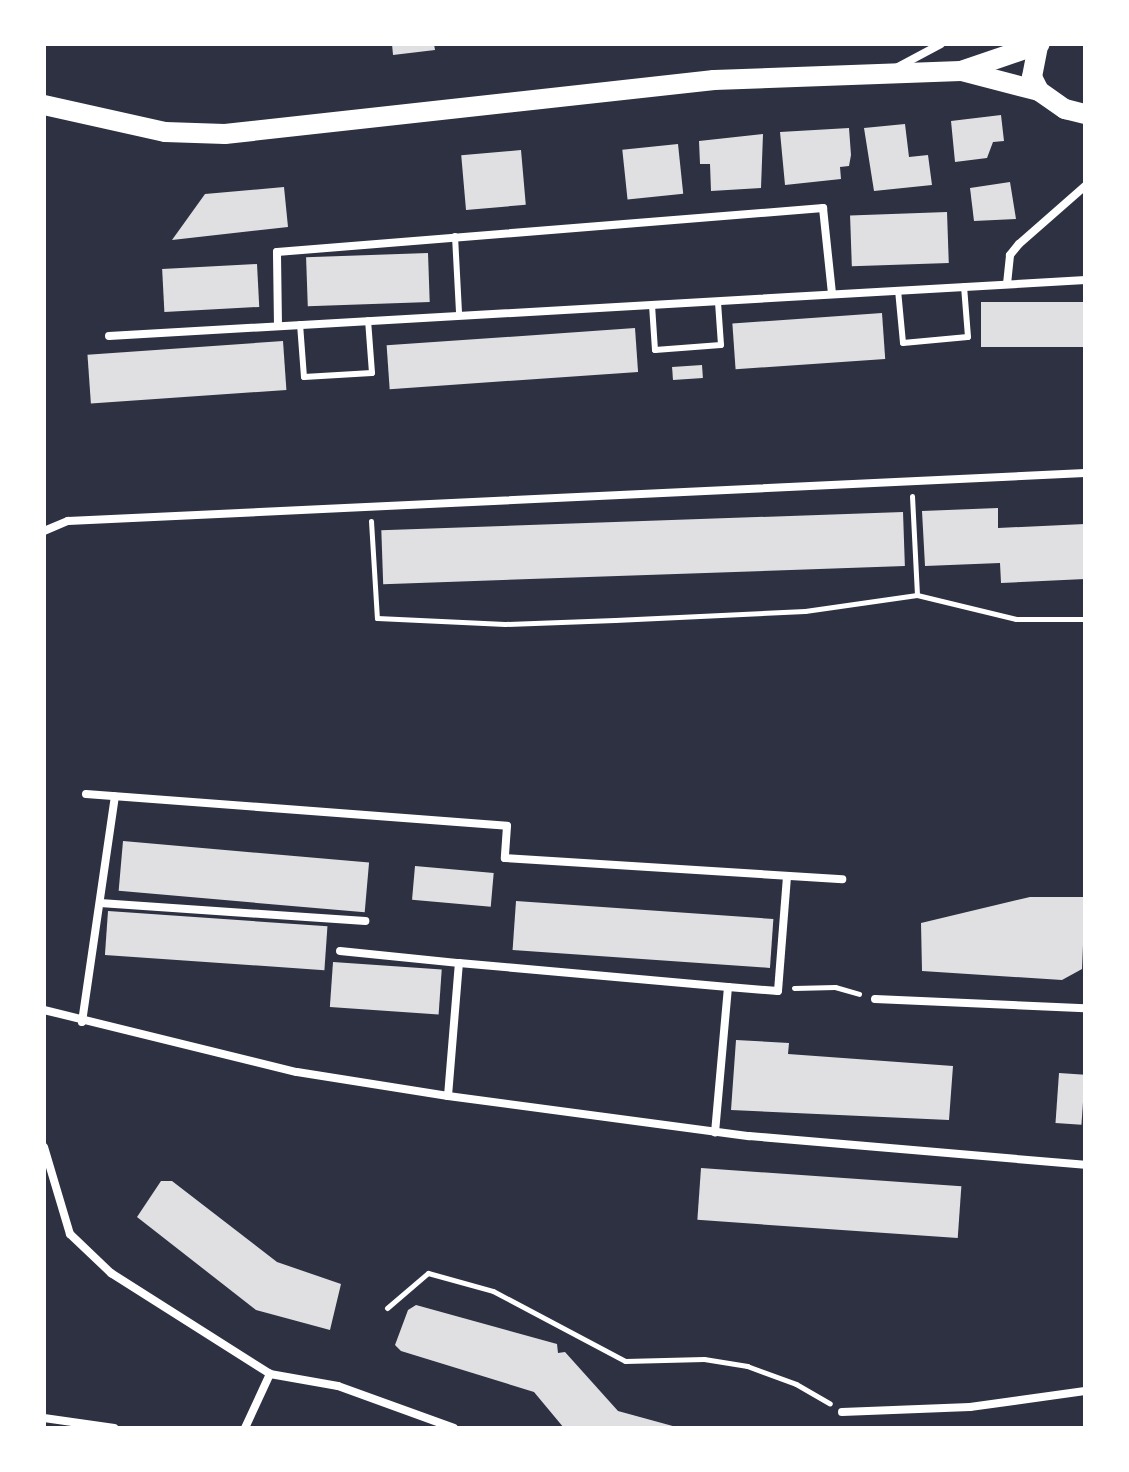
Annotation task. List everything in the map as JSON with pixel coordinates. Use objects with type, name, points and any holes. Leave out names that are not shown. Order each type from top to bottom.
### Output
[{"type":"main road","points":[[44,105],[165,132],[225,134],[714,80],[961,71],[1039,45]]},
{"type":"main road","points":[[1039,45],[1032,77],[1039,91]]},
{"type":"main road","points":[[961,71],[1039,91],[1083,117]]},
{"type":"street","points":[[886,74],[941,44]]},
{"type":"street","points":[[1007,284],[1010,255],[1085,186]]},
{"type":"street","points":[[278,326],[277,252],[455,235],[823,208],[832,294]]},
{"type":"street","points":[[109,336],[459,313],[718,302],[1085,280]]},
{"type":"street","points":[[44,531],[68,521],[1085,473]]},
{"type":"street","points":[[86,794],[507,826],[505,858],[842,879]]},
{"type":"street","points":[[82,1022],[115,796]]},
{"type":"street","points":[[340,951],[778,991],[787,876]]},
{"type":"street","points":[[100,903],[365,921]]},
{"type":"street","points":[[448,1096],[459,963]]},
{"type":"street","points":[[715,1132],[728,987]]},
{"type":"street","points":[[875,999],[1085,1008]]},
{"type":"street","points":[[44,1010],[82,1022],[297,1072],[448,1096],[715,1132],[1085,1165]]},
{"type":"street","points":[[44,1147],[70,1234],[86,1254],[270,1374],[338,1386],[454,1428]]},
{"type":"street","points":[[245,1428],[270,1374]]},
{"type":"street","points":[[842,1412],[970,1407],[1085,1391]]},
{"type":"street","points":[[44,1418],[114,1428]]},
{"type":"lane","points":[[455,235],[459,313]]},
{"type":"lane","points":[[898,290],[903,343],[968,337],[964,286]]},
{"type":"lane","points":[[652,305],[655,350],[721,345],[718,302]]},
{"type":"lane","points":[[300,324],[304,377],[372,373],[368,320]]},
{"type":"path","points":[[911,481],[917,595]]},
{"type":"path","points":[[370,507],[377,618],[505,624],[615,620],[805,611],[917,595],[1016,619],[1085,619]]},
{"type":"path","points":[[812,985],[875,999]]},
{"type":"path","points":[[387,1308],[428,1273],[493,1291],[625,1361],[704,1359],[747,1366],[796,1384],[842,1412]]},
{"type":"building","points":[[392,44],[434,44],[435,50],[393,55]]},
{"type":"building","points":[[1001,115],[1004,141],[993,142],[987,158],[955,162],[951,121]]},
{"type":"building","points":[[905,124],[909,157],[928,155],[932,185],[874,191],[864,128]]},
{"type":"building","points":[[849,128],[851,155],[849,166],[840,167],[841,179],[785,185],[780,132]]},
{"type":"building","points":[[763,134],[761,188],[711,191],[710,164],[700,164],[699,141]]},
{"type":"building","points":[[678,144],[683,194],[628,200],[622,150]]},
{"type":"building","points":[[521,150],[526,205],[466,210],[461,155]]},
{"type":"building","points":[[1010,182],[1016,219],[974,221],[970,188]]},
{"type":"building","points":[[284,187],[288,227],[172,240],[205,194]]},
{"type":"building","points":[[947,212],[949,263],[852,266],[850,215]]},
{"type":"building","points":[[428,253],[430,302],[308,306],[306,257]]},
{"type":"building","points":[[257,264],[259,307],[164,312],[162,269]]},
{"type":"building","points":[[981,302],[1085,302],[1085,347],[981,347]]},
{"type":"building","points":[[882,313],[885,359],[736,369],[732,323]]},
{"type":"building","points":[[635,328],[638,372],[390,389],[387,345]]},
{"type":"building","points":[[283,341],[286,390],[91,404],[87,355]]},
{"type":"building","points":[[702,365],[703,378],[673,380],[672,367]]},
{"type":"building","points":[[998,508],[998,528],[1085,524],[1085,579],[1001,583],[1000,563],[925,566],[922,511]]},
{"type":"building","points":[[903,512],[905,566],[383,584],[381,530]]},
{"type":"building","points":[[123,841],[369,863],[365,912],[119,891]]},
{"type":"building","points":[[415,866],[494,873],[491,907],[412,900]]},
{"type":"building","points":[[1030,897],[1085,897],[1082,969],[1062,980],[922,971],[921,923]]},
{"type":"building","points":[[516,901],[773,919],[770,968],[513,950]]},
{"type":"building","points":[[108,911],[327,926],[324,970],[105,955]]},
{"type":"building","points":[[333,962],[442,970],[439,1014],[330,1007]]},
{"type":"building","points":[[736,1040],[789,1043],[788,1054],[953,1066],[949,1120],[731,1110]]},
{"type":"building","points":[[1059,1073],[1085,1075],[1081,1125],[1056,1123]]},
{"type":"building","points":[[701,1168],[961,1186],[958,1238],[697,1220]]},
{"type":"building","points":[[161,1181],[172,1181],[277,1262],[341,1284],[330,1330],[256,1310],[137,1217]]},
{"type":"building","points":[[416,1305],[557,1344],[558,1353],[565,1352],[618,1411],[680,1428],[564,1428],[534,1392],[401,1351],[395,1345],[408,1310]]}]
